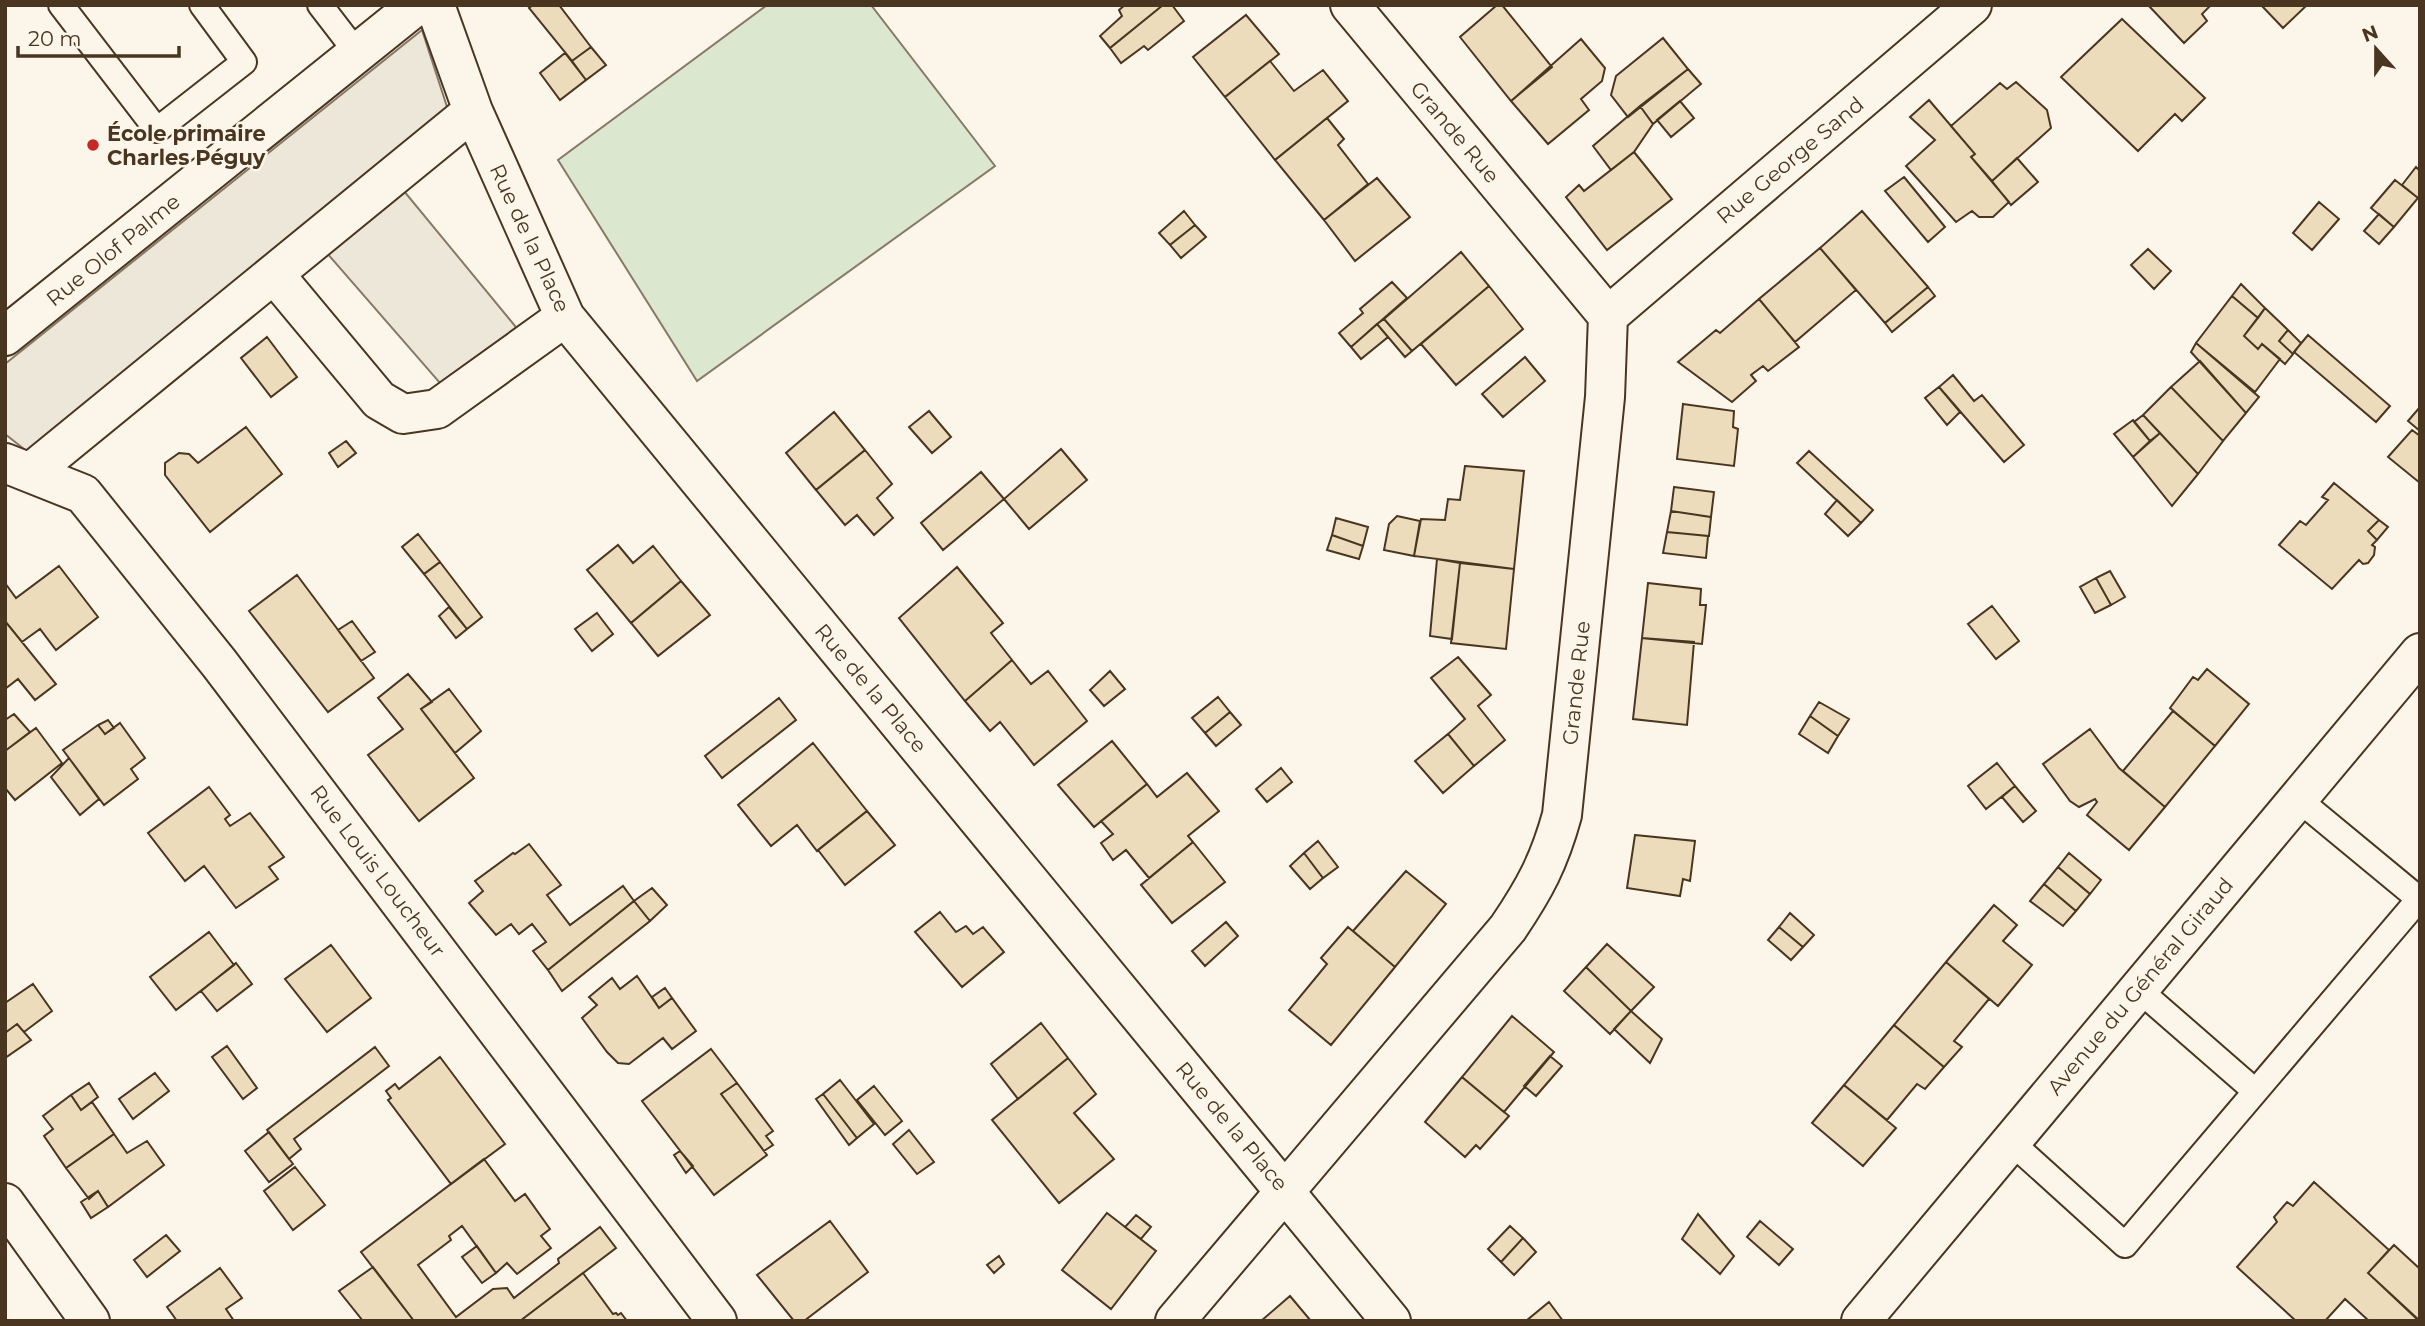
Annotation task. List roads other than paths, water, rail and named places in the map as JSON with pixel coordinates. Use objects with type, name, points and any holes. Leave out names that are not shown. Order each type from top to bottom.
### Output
[{"type":"street","name":"Rue Olof Palme","points":[[5,336],[417,5]]},
{"type":"street","name":"Rue de la Place","points":[[435,5],[473,111],[565,317],[1391,1321]]},
{"type":"street","name":"Grande Rue","points":[[1175,1321],[1508,928],[1532,892],[1552,853],[1562,815],[1605,397],[1608,316],[1349,5]]},
{"type":"street","name":"Rue George Sand","points":[[1608,316],[1972,5]]},
{"type":"street","points":[[18,468],[274,274],[473,111]]},
{"type":"street","points":[[274,274],[379,400],[403,414],[437,409],[565,317]]},
{"type":"street","name":"Rue Louis Loucheur","points":[[18,468],[83,494],[228,674],[718,1321]]},
{"type":"street","name":"Avenue du Général Giraud","points":[[1861,1321],[2420,653]]},
{"type":"street","points":[[5,1203],[90,1321]]},
{"type":"lane","points":[[61,5],[157,130],[243,62],[202,5]]},
{"type":"lane","points":[[320,5],[357,53]]},
{"type":"lane","points":[[2010,1142],[2125,1245],[2420,900],[2298,799]]},
{"type":"lane","points":[[2138,989],[2255,1091]]},
{"type":"place","name":"École primaire Charles Péguy","points":[[93,145]]}]
